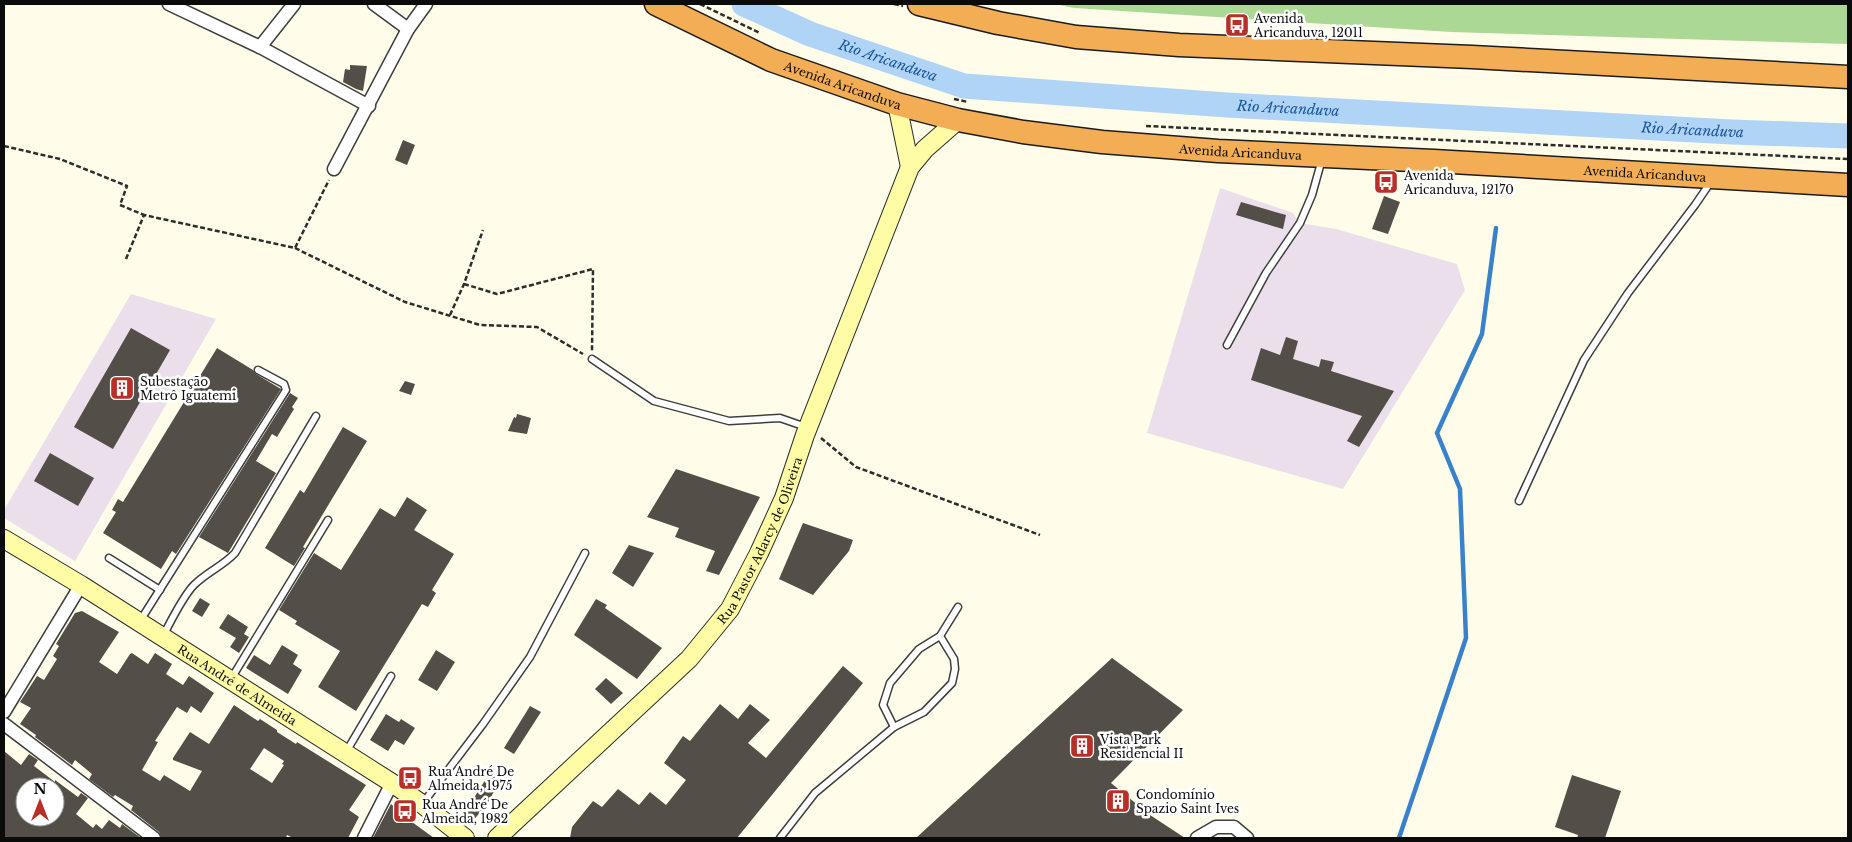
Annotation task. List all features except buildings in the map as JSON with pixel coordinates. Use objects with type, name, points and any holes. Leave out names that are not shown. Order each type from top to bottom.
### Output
[{"type":"highway","name":"Avenida Aricanduva","points":[[656,4],[771,60],[897,104],[958,120],[1023,132],[1102,142],[1218,151],[1848,184]]},
{"type":"highway","points":[[919,4],[998,24],[1076,37],[1179,45],[1511,58],[1848,77]]},
{"type":"street","points":[[169,4],[260,47],[369,106]]},
{"type":"street","points":[[260,47],[294,4]]},
{"type":"street","points":[[374,4],[408,29]]},
{"type":"street","points":[[334,170],[408,29],[426,4]]},
{"type":"street","points":[[897,104],[910,167]]},
{"type":"street","name":"Rua Pastor Adarcy de Oliveira","points":[[497,838],[689,659],[730,609],[784,498],[808,427],[910,167],[925,150],[958,120]]},
{"type":"street","name":"Rua André de Almeida","points":[[4,539],[81,585],[392,783],[422,804],[464,838]]},
{"type":"street","points":[[4,712],[81,585]]},
{"type":"street","points":[[4,724],[154,838]]},
{"type":"street","points":[[364,838],[392,783]]},
{"type":"street","points":[[1197,838],[1216,827],[1234,827],[1247,838]]},
{"type":"lane","points":[[1227,345],[1266,273],[1300,223],[1312,195],[1323,155]]},
{"type":"lane","points":[[1519,502],[1584,360],[1628,293],[1695,205],[1713,178]]},
{"type":"lane","points":[[592,359],[654,401],[729,421],[780,418],[808,427]]},
{"type":"lane","points":[[139,622],[286,390],[284,384],[258,370]]},
{"type":"lane","points":[[162,637],[193,586],[204,576],[227,562],[235,553],[316,416]]},
{"type":"lane","points":[[231,681],[328,520]]},
{"type":"lane","points":[[422,804],[483,724],[530,657],[584,552]]},
{"type":"lane","points":[[109,558],[160,590]]},
{"type":"lane","points":[[894,727],[883,705],[890,683],[919,649],[940,636],[958,607]]},
{"type":"lane","points":[[780,838],[816,793],[894,727],[924,712],[952,683],[955,669],[954,659],[940,636]]},
{"type":"lane","points":[[345,753],[391,676]]},
{"type":"path","points":[[700,4],[761,33]]},
{"type":"path","points":[[951,98],[977,104]]},
{"type":"path","points":[[1138,125],[1848,159]]},
{"type":"path","points":[[4,146],[60,159],[127,186],[120,205],[144,215],[295,248],[406,302],[480,325],[537,327],[592,359],[593,269],[497,294],[464,284]]},
{"type":"path","points":[[295,248],[334,170]]},
{"type":"path","points":[[126,259],[144,215]]},
{"type":"path","points":[[450,316],[464,284],[483,230]]},
{"type":"path","points":[[808,427],[856,467],[1040,535]]},
{"type":"shaded area","points":[[1220,188],[1293,213],[1300,223],[1336,229],[1457,264],[1465,290],[1343,489],[1147,433]]},
{"type":"shaded area","points":[[131,294],[216,319],[75,561],[4,518],[4,510]]},
{"type":"green space","points":[[1055,4],[1848,4],[1848,44],[1451,32],[1074,8]]},
{"type":"waterway","name":"Rio Aricanduva","points":[[744,4],[810,34],[964,86],[1227,105],[1732,132],[1848,136]]},
{"type":"waterway","points":[[1399,838],[1466,638],[1460,489],[1437,433],[1482,334],[1496,228]]},
{"type":"place","name":"Avenida Aricanduva, 12011","points":[[1237,25]]},
{"type":"place","name":"Avenida Aricanduva, 12170","points":[[1386,182]]},
{"type":"place","name":"Subestação Metrô Iguatemi","points":[[122,388]]},
{"type":"place","name":"Vista Park Residencial II","points":[[1082,746]]},
{"type":"place","name":"Rua André De Almeida, 1975","points":[[410,778]]},
{"type":"place","name":"Condomínio Spazio Saint Ives","points":[[1118,801]]},
{"type":"place","name":"Rua André De Almeida, 1982","points":[[405,811]]}]
